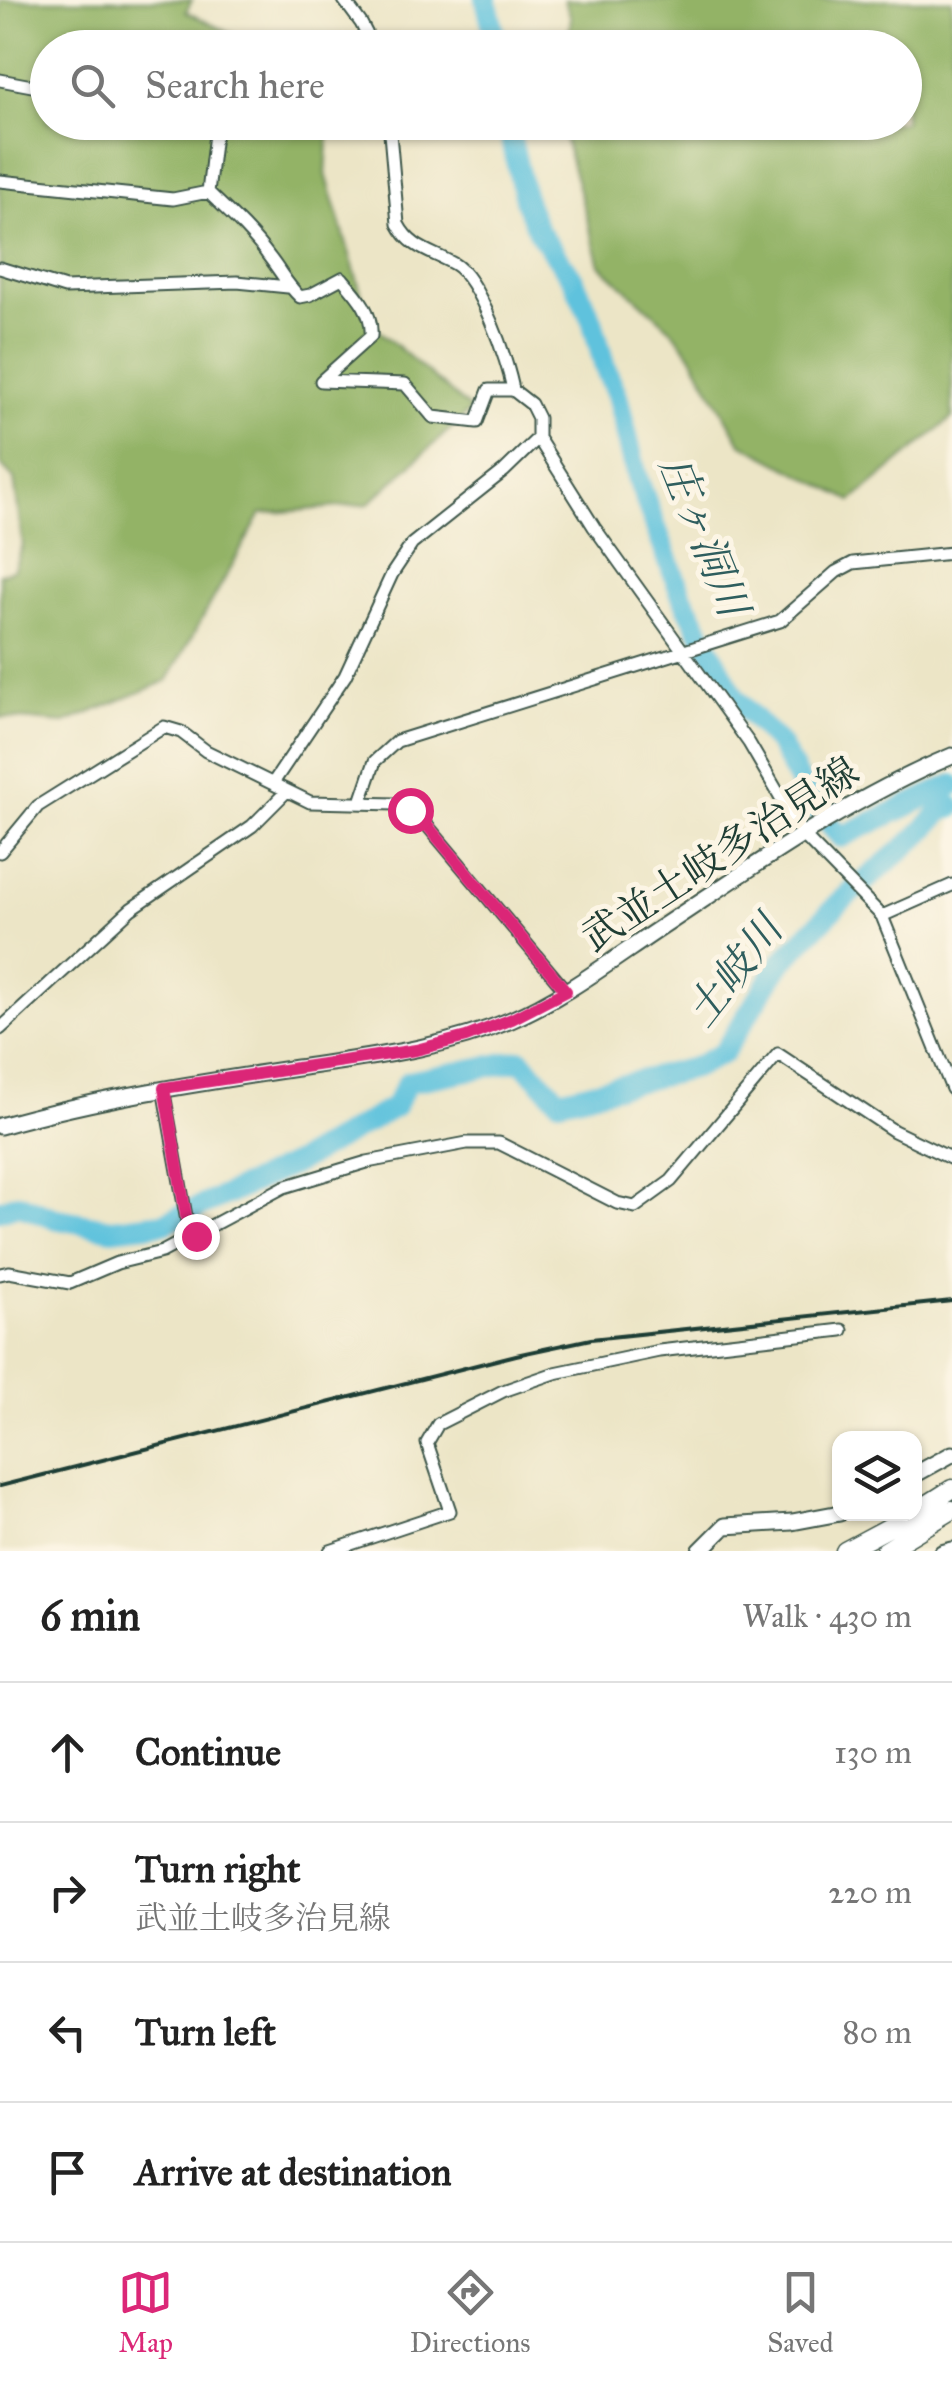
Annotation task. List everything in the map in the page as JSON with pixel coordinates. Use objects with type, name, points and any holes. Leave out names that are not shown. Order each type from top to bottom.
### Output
[{"type":"highway","points":[[922,1508],[952,1489]]},
{"type":"highway","points":[[885,1551],[952,1510]]},
{"type":"highway","points":[[845,1551],[899,1521]]},
{"type":"main road","name":"武並土岐多治見線","points":[[0,1126],[60,1108],[164,1095],[416,1050],[466,1037],[566,991],[840,812],[902,777],[952,756]]},
{"type":"main road","points":[[922,1471],[952,1454]]},
{"type":"main road","points":[[700,1551],[724,1526],[792,1522],[832,1514]]},
{"type":"street","points":[[344,0],[363,30]]},
{"type":"street","points":[[0,80],[30,86]]},
{"type":"street","points":[[208,192],[214,140]]},
{"type":"street","points":[[391,140],[398,224],[406,239],[424,252],[457,265],[478,290],[510,370],[513,390]]},
{"type":"street","points":[[0,181],[173,200],[208,192]]},
{"type":"street","points":[[208,192],[246,228],[300,297],[310,296],[342,278],[359,297],[372,323],[371,336],[321,381],[405,384],[433,417],[462,422],[477,422],[489,390],[513,390],[531,404],[538,418],[538,438],[594,527],[749,743],[806,834],[882,916],[952,1090]]},
{"type":"street","points":[[0,268],[65,288],[237,282],[288,286]]},
{"type":"street","points":[[273,783],[345,676],[392,574],[412,544],[504,471],[538,438]]},
{"type":"street","points":[[361,802],[375,761],[397,741],[780,622],[836,572],[853,563],[952,553]]},
{"type":"street","points":[[0,852],[38,806],[164,727],[310,802],[396,804],[421,818],[566,991]]},
{"type":"street","points":[[0,1029],[131,909],[252,826],[287,791]]},
{"type":"street","points":[[882,916],[952,885]]},
{"type":"street","points":[[0,1274],[9,1272],[70,1284],[117,1264],[162,1252],[192,1231],[284,1187],[366,1162],[468,1143],[499,1142],[617,1203],[634,1207],[670,1181],[778,1054],[894,1131],[952,1159]]},
{"type":"street","points":[[164,1095],[192,1231]]},
{"type":"street","points":[[330,1551],[450,1511],[428,1442],[438,1424],[503,1391],[555,1373],[658,1351],[842,1330]]},
{"type":"street","points":[[941,1551],[952,1548]]},
{"type":"green space","points":[[0,0],[192,0],[186,12],[224,30],[30,30],[30,140],[328,140],[326,174],[370,323],[471,410],[368,504],[261,514],[167,681],[65,723],[0,717],[0,574],[13,570],[23,546],[14,479],[0,464]]},
{"type":"green space","points":[[564,0],[952,0],[952,418],[852,501],[741,443],[690,353],[671,329],[600,265],[565,140],[922,140],[922,30],[570,30],[571,17]]},
{"type":"waterway","name":"庄ヶ洞川","points":[[486,0],[494,30]]},
{"type":"waterway","name":"庄ヶ洞川","points":[[511,140],[526,203],[538,231],[573,279],[592,320],[617,395],[637,477],[681,594],[735,698],[779,744],[810,802],[841,837],[952,785]]},
{"type":"waterway","name":"土岐川","points":[[0,1210],[18,1204],[53,1218],[112,1229],[164,1223],[298,1162],[394,1107],[408,1082],[521,1060],[559,1100],[694,1068],[723,1053],[780,964],[840,902],[942,811],[952,807]]},
{"type":"railway","points":[[0,1486],[591,1339],[952,1301]]},
{"type":"route","points":[[196,1236],[188,1227],[164,1088],[416,1050],[512,1019],[566,991],[421,818],[410,810]]}]
